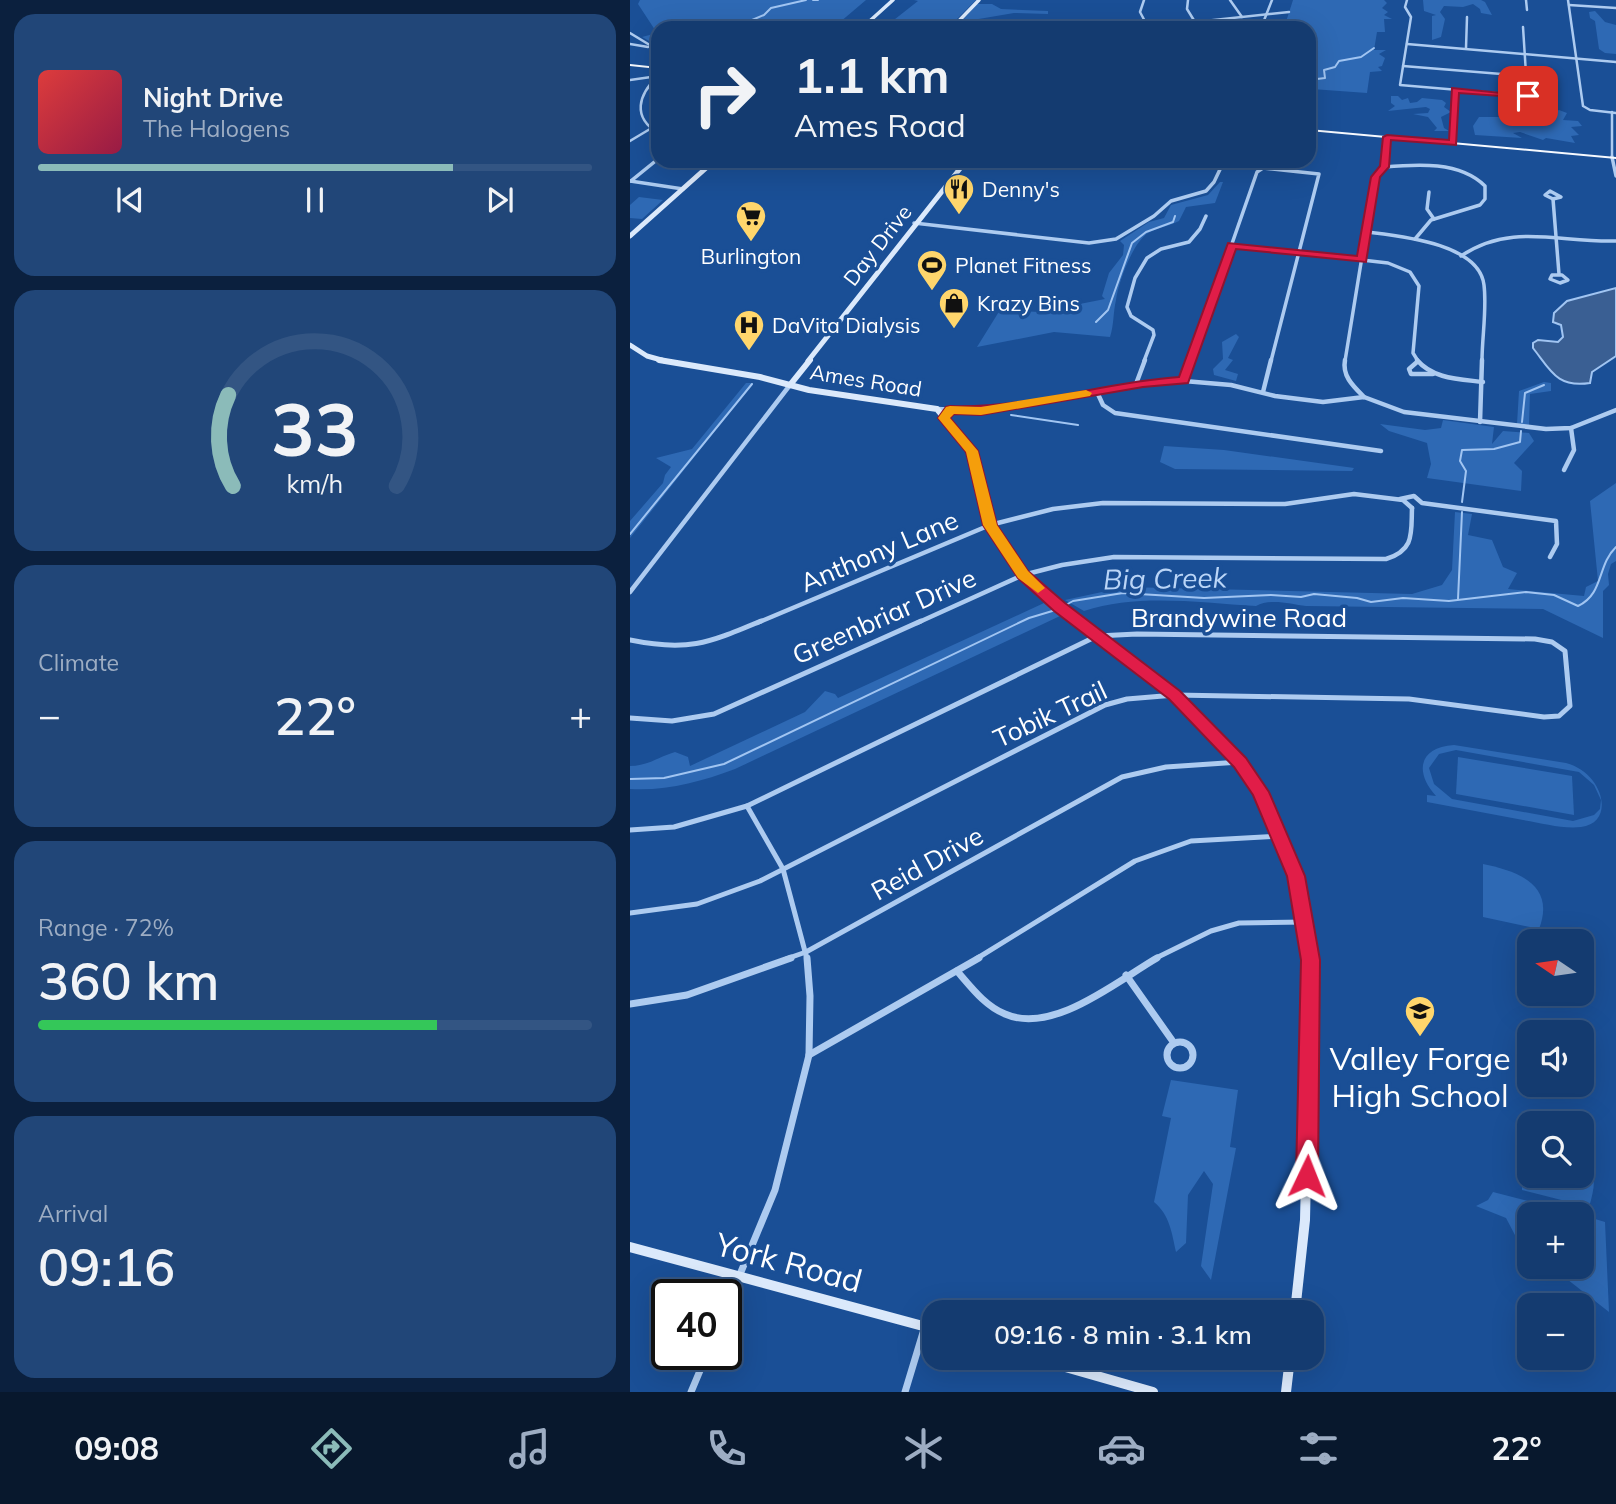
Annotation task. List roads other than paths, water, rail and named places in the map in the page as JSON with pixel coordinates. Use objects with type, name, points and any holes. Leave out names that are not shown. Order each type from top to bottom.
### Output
[{"type":"main road","points":[[630,65],[651,67]]},
{"type":"main road","points":[[1316,131],[1615,157]]},
{"type":"street","points":[[870,21],[893,0]]},
{"type":"street","points":[[959,21],[979,0]]},
{"type":"street","points":[[1144,0],[1140,12],[1145,21]]},
{"type":"street","points":[[1188,0],[1187,9],[1195,21]]},
{"type":"street","points":[[1230,0],[1243,17]]},
{"type":"street","points":[[1264,21],[1272,0]]},
{"type":"street","points":[[1408,0],[1405,7],[1411,17],[1400,85],[1528,96]]},
{"type":"street","points":[[1526,0],[1527,10]]},
{"type":"street","points":[[1569,0],[1583,107],[1614,113]]},
{"type":"street","points":[[1569,5],[1614,8],[1614,15]]},
{"type":"street","points":[[1205,21],[1289,12]]},
{"type":"street","points":[[1466,48],[1467,17]]},
{"type":"street","points":[[1522,107],[1528,105],[1523,27]]},
{"type":"street","points":[[630,33],[651,47]]},
{"type":"street","points":[[637,45],[644,43]]},
{"type":"street","points":[[630,44],[651,48]]},
{"type":"street","points":[[1407,44],[1616,62]]},
{"type":"street","points":[[1404,66],[1527,76]]},
{"type":"street","points":[[630,80],[651,77]]},
{"type":"street","points":[[630,141],[650,129],[637,116],[637,101],[651,82]]},
{"type":"street","points":[[1453,143],[1455,90]]},
{"type":"street","points":[[1614,113],[1616,118]]},
{"type":"street","points":[[1614,113],[1610,114],[1614,138],[1611,154],[1615,157],[1616,176]]},
{"type":"street","points":[[1387,137],[1384,167],[1375,177],[1344,366],[1350,383],[1364,397],[1404,412],[1546,429],[1571,428],[1616,410]]},
{"type":"street","points":[[630,182],[651,165]]},
{"type":"street","points":[[1384,167],[1406,165],[1449,168],[1471,174],[1484,183],[1485,198],[1480,205],[1434,219],[1426,224],[1415,239]]},
{"type":"street","points":[[630,236],[706,168]]},
{"type":"street","name":"Day Drive","points":[[790,385],[914,223],[960,168]]},
{"type":"street","points":[[914,223],[1089,243],[1106,242],[1154,216],[1171,201],[1206,191],[1212,186],[1219,168]]},
{"type":"street","points":[[1263,392],[1319,174],[1260,170],[1184,381],[1231,385],[1263,392],[1323,402],[1364,397]]},
{"type":"street","points":[[630,182],[683,188]]},
{"type":"street","points":[[1429,192],[1427,209],[1434,219]]},
{"type":"street","points":[[1553,199],[1559,274]]},
{"type":"street","points":[[1136,384],[1154,335],[1153,330],[1132,316],[1127,307],[1140,269],[1155,252],[1191,243],[1200,232],[1206,216]]},
{"type":"street","points":[[1367,232],[1415,239],[1440,246],[1461,256],[1479,270],[1484,280],[1480,422]]},
{"type":"street","points":[[1461,256],[1478,245],[1524,236],[1616,241]]},
{"type":"street","points":[[1232,246],[1396,266],[1417,280],[1419,286],[1413,353],[1417,362],[1436,374]]},
{"type":"street","points":[[1559,274],[1566,276],[1568,281],[1560,283],[1550,279],[1552,275],[1559,274]]},
{"type":"street","name":"Ames Road","points":[[630,345],[647,356],[670,363],[950,410],[981,411],[1136,384],[1184,381]]},
{"type":"street","points":[[1417,362],[1409,369],[1411,374],[1436,374],[1483,382]]},
{"type":"street","points":[[630,592],[790,385]]},
{"type":"street","points":[[1097,391],[1103,405],[1115,413],[1381,451]]},
{"type":"street","points":[[937,409],[972,451],[990,525],[1023,575],[1062,609],[1175,695],[1240,762],[1260,792],[1281,836],[1296,876],[1311,960],[1311,1058],[1305,1220],[1296,1300]]},
{"type":"street","points":[[944,418],[950,410]]},
{"type":"street","points":[[1564,470],[1572,461],[1575,436],[1571,428]]},
{"type":"street","name":"Anthony Lane","points":[[630,640],[672,648],[688,648],[711,642],[990,525],[1053,509],[1103,503],[1285,504],[1354,494],[1399,499],[1415,496],[1422,503],[1556,521],[1557,544],[1550,557]]},
{"type":"street","name":"Anthony Lane","points":[[1399,499],[1412,508]]},
{"type":"street","points":[[1412,508],[1422,503]]},
{"type":"street","name":"Greenbriar Drive","points":[[630,718],[671,722],[714,714],[1023,575],[1062,565],[1114,557],[1386,559],[1406,551],[1409,545],[1412,508]]},
{"type":"street","name":"Brandywine Road","points":[[630,830],[674,827],[747,806],[1097,636],[1137,634],[1535,639],[1552,642],[1565,651],[1570,706],[1559,716]]},
{"type":"street","name":"Tobik Trail","points":[[630,913],[701,902],[728,894],[783,869],[1105,705],[1127,699],[1175,695],[1409,699],[1544,717],[1559,716]]},
{"type":"street","name":"Reid Drive","points":[[630,1004],[687,995],[806,952],[1122,777],[1177,763],[1240,762]]},
{"type":"street","points":[[739,1279],[775,1190],[809,1055],[810,996],[806,952],[783,869],[747,806]]},
{"type":"street","points":[[809,1055],[957,971],[1135,860],[1191,841],[1281,836]]},
{"type":"street","points":[[957,971],[986,1003],[1006,1016],[1028,1019],[1067,1012],[1174,947],[1230,925],[1305,922]]},
{"type":"street","points":[[1126,975],[1174,1042]]},
{"type":"street","points":[[1174,1042],[1183,1042],[1191,1047],[1194,1055],[1187,1066],[1174,1067],[1168,1061],[1168,1048],[1174,1042]]},
{"type":"street","name":"York Road","points":[[630,1247],[922,1326]]},
{"type":"street","points":[[905,1392],[922,1348]]},
{"type":"street","points":[[691,1392],[700,1370]]},
{"type":"street","points":[[1069,1370],[1118,1387],[1153,1392]]},
{"type":"street","points":[[1286,1392],[1289,1370]]},
{"type":"waterway","points":[[750,21],[764,15],[771,8],[806,0]]},
{"type":"waterway","points":[[813,0],[818,0]]},
{"type":"waterway","points":[[1316,79],[1325,78],[1324,70],[1335,67],[1339,61],[1361,57],[1374,48]]},
{"type":"waterway","points":[[1096,322],[1108,310],[1132,243],[1146,232],[1173,222],[1175,216]]},
{"type":"waterway","points":[[630,534],[752,384]]},
{"type":"waterway","points":[[1522,422],[1525,393],[1544,385]]},
{"type":"waterway","points":[[1011,415],[1078,425]]},
{"type":"waterway","points":[[1462,502],[1466,471],[1460,461],[1462,450],[1494,449],[1520,442],[1521,431]]},
{"type":"waterway","points":[[1458,599],[1462,512]]},
{"type":"waterway","name":"Big Creek","points":[[1064,606],[1073,601],[1123,593],[1204,598],[1271,595],[1301,597],[1314,594],[1371,602],[1403,598],[1449,601],[1526,592],[1554,595],[1578,606],[1592,594],[1610,554],[1616,547]]},
{"type":"waterway","name":"Big Creek","points":[[630,779],[664,778],[724,764],[1029,618],[1059,609]]},
{"type":"place","name":"Denny's","points":[[959,216]]},
{"type":"place","name":"Burlington","points":[[751,243]]},
{"type":"place","name":"Planet Fitness","points":[[932,292]]},
{"type":"place","name":"Krazy Bins","points":[[954,330]]},
{"type":"place","name":"DaVita Dialysis","points":[[749,352]]},
{"type":"place","name":"Valley Forge High School","points":[[1420,1038]]}]
